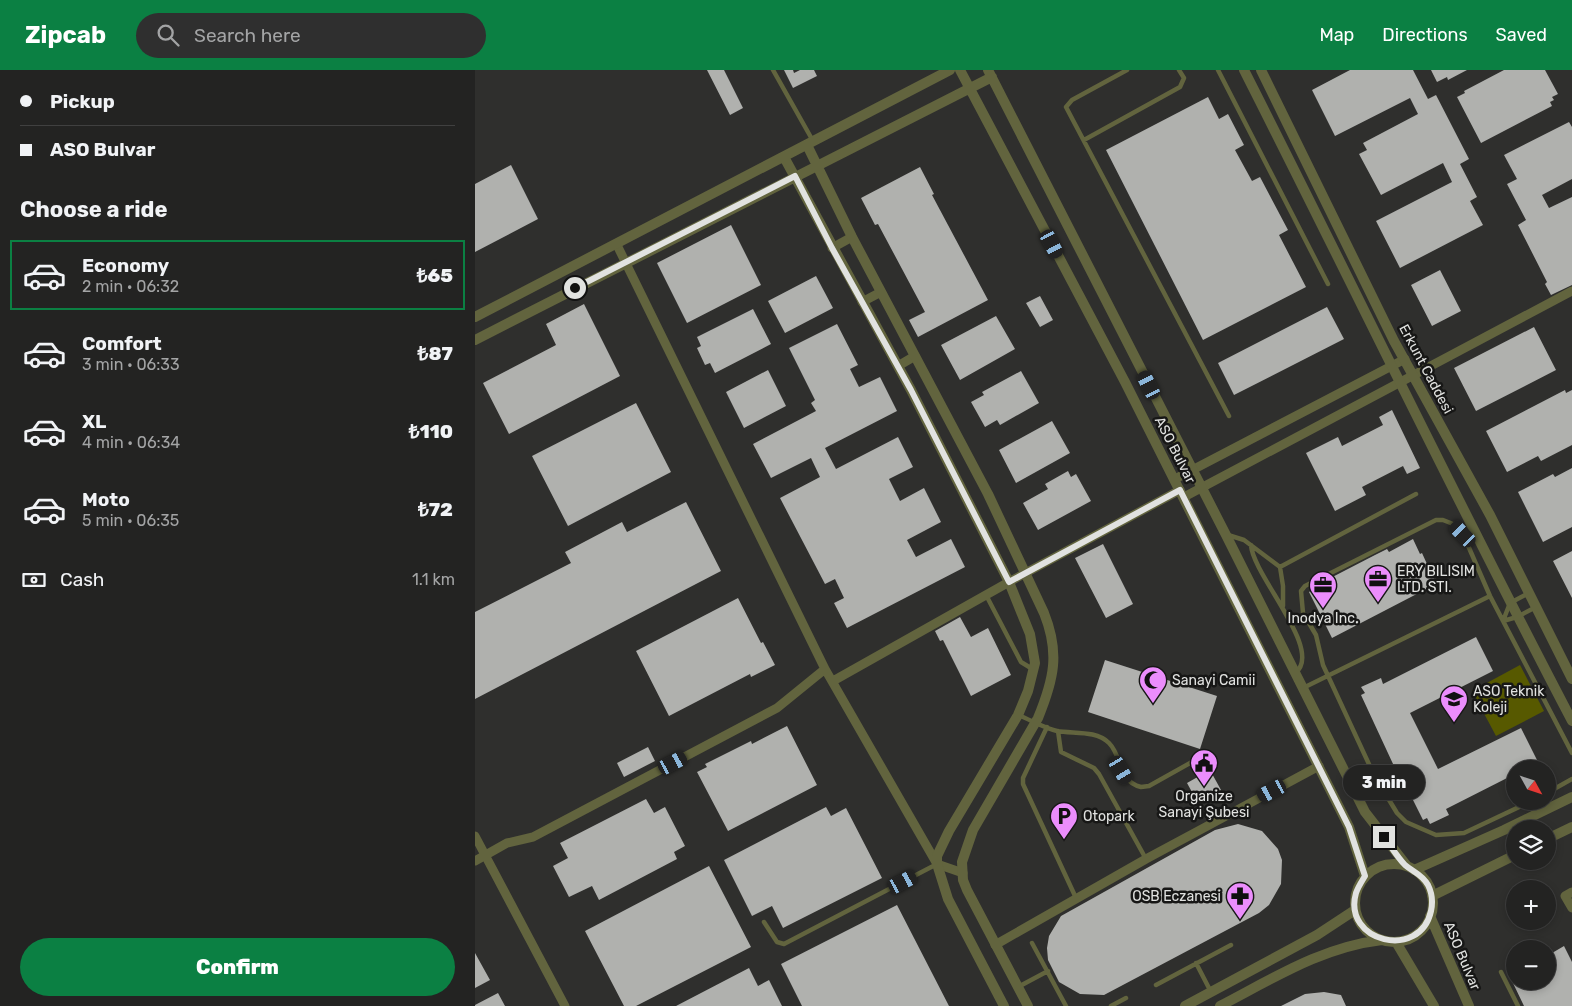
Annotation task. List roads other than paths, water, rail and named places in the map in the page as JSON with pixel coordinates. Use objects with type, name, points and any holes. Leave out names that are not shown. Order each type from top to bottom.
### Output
[{"type":"street","points":[[475,317],[617,245],[950,70]]},
{"type":"street","name":"ASO Bulvar","points":[[960,70],[1175,478],[1349,827],[1365,876]]},
{"type":"street","points":[[1244,70],[1401,381],[1517,617],[1572,722]]},
{"type":"street","name":"Erkunt Caddesi","points":[[1261,70],[1405,359],[1490,515],[1572,679]]},
{"type":"street","points":[[475,340],[969,88],[990,74]]},
{"type":"street","name":"ASO Bulvar","points":[[990,74],[1365,812],[1410,868]]},
{"type":"street","points":[[810,144],[816,165],[988,494],[1047,621],[1055,661],[1051,682],[1035,722],[973,830],[962,862],[967,890],[1028,1006]]},
{"type":"street","points":[[784,157],[898,366],[1009,582],[1030,634],[1033,647],[1034,670],[1018,715],[949,830],[937,856],[937,864]]},
{"type":"street","points":[[832,248],[852,237]]},
{"type":"street","points":[[617,245],[825,669],[937,864],[948,898],[1004,1006]]},
{"type":"street","points":[[833,681],[986,594],[1182,493],[1201,488],[1572,291]]},
{"type":"street","points":[[862,302],[881,292]]},
{"type":"street","points":[[898,366],[915,356]]},
{"type":"street","points":[[1175,478],[1405,359]]},
{"type":"street","points":[[475,861],[507,844],[533,837],[777,708],[825,669]]},
{"type":"street","points":[[995,945],[1146,859],[1319,766]]},
{"type":"street","points":[[1410,868],[1504,830],[1572,796]]},
{"type":"street","points":[[1556,834],[1572,826]]},
{"type":"street","points":[[475,836],[565,1006]]},
{"type":"street","points":[[1432,896],[1506,859]]},
{"type":"street","points":[[937,864],[963,873]]},
{"type":"street","points":[[1221,1006],[1321,954],[1354,943],[1383,940],[1396,942],[1417,934],[1430,916],[1432,896],[1422,877],[1410,868],[1392,864],[1377,867],[1365,876],[1356,892],[1355,910],[1365,930],[1383,940]]},
{"type":"street","points":[[1572,892],[1565,896],[1572,908]]},
{"type":"street","points":[[1185,1006],[1317,935],[1355,910]]},
{"type":"street","name":"ASO Bulvar","points":[[1430,916],[1469,1006]]},
{"type":"street","points":[[1396,942],[1434,1006]]},
{"type":"lane","points":[[773,70],[810,144]]},
{"type":"lane","points":[[1127,70],[1067,103],[1066,107],[1229,416]]},
{"type":"lane","points":[[1084,140],[1180,87],[1183,78],[1179,70]]},
{"type":"lane","points":[[1218,70],[1328,284]]},
{"type":"lane","points":[[1280,567],[1415,494]]},
{"type":"lane","points":[[1515,810],[1465,833],[1436,835],[1406,822],[1397,813],[1374,775],[1323,665],[1316,635],[1303,613],[1301,592],[1305,586],[1436,520],[1443,520],[1453,524],[1463,534],[1490,596],[1572,753]]},
{"type":"lane","points":[[1226,536],[1239,538],[1280,567],[1283,586],[1283,606]]},
{"type":"lane","points":[[1251,545],[1256,566],[1276,599],[1283,606],[1296,635],[1303,656],[1301,667],[1295,673]]},
{"type":"lane","points":[[1503,621],[1510,603],[1529,593]]},
{"type":"lane","points":[[986,594],[1021,662],[1034,670]]},
{"type":"lane","points":[[1303,688],[1490,596]]},
{"type":"lane","points":[[1503,621],[1517,617],[1536,606]]},
{"type":"lane","points":[[1018,715],[1058,731],[1082,732],[1108,742],[1127,779],[1141,788],[1149,786],[1199,758]]},
{"type":"lane","points":[[1047,727],[1023,778],[1023,784],[1077,898]]},
{"type":"lane","points":[[1058,731],[1061,752],[1094,768],[1099,774],[1146,859]]},
{"type":"lane","points":[[1352,786],[1374,775]]},
{"type":"lane","points":[[1556,790],[1569,783],[1572,779]]},
{"type":"lane","points":[[1499,818],[1504,830]]},
{"type":"lane","points":[[765,922],[777,942],[784,944],[937,864]]},
{"type":"lane","points":[[1032,943],[1066,1006]]},
{"type":"lane","points":[[1156,985],[1231,944]]},
{"type":"lane","points":[[1196,963],[1211,992]]},
{"type":"lane","points":[[1018,987],[1047,971]]},
{"type":"lane","points":[[1501,972],[1518,1006]]},
{"type":"lane","points":[[1111,1006],[1126,998]]},
{"type":"place","name":"ERY BILISIM LTD. STI.","points":[[1378,603]]},
{"type":"place","name":"Inodya Inc.","points":[[1323,609]]},
{"type":"place","name":"Sanayi Camii","points":[[1153,704]]},
{"type":"place","name":"ASO Teknik Koleji","points":[[1454,723]]},
{"type":"place","name":"Organize Sanayi Şubesi","points":[[1204,787]]},
{"type":"place","name":"Otopark","points":[[1064,840]]},
{"type":"place","name":"OSB Eczanesi","points":[[1240,920]]}]
